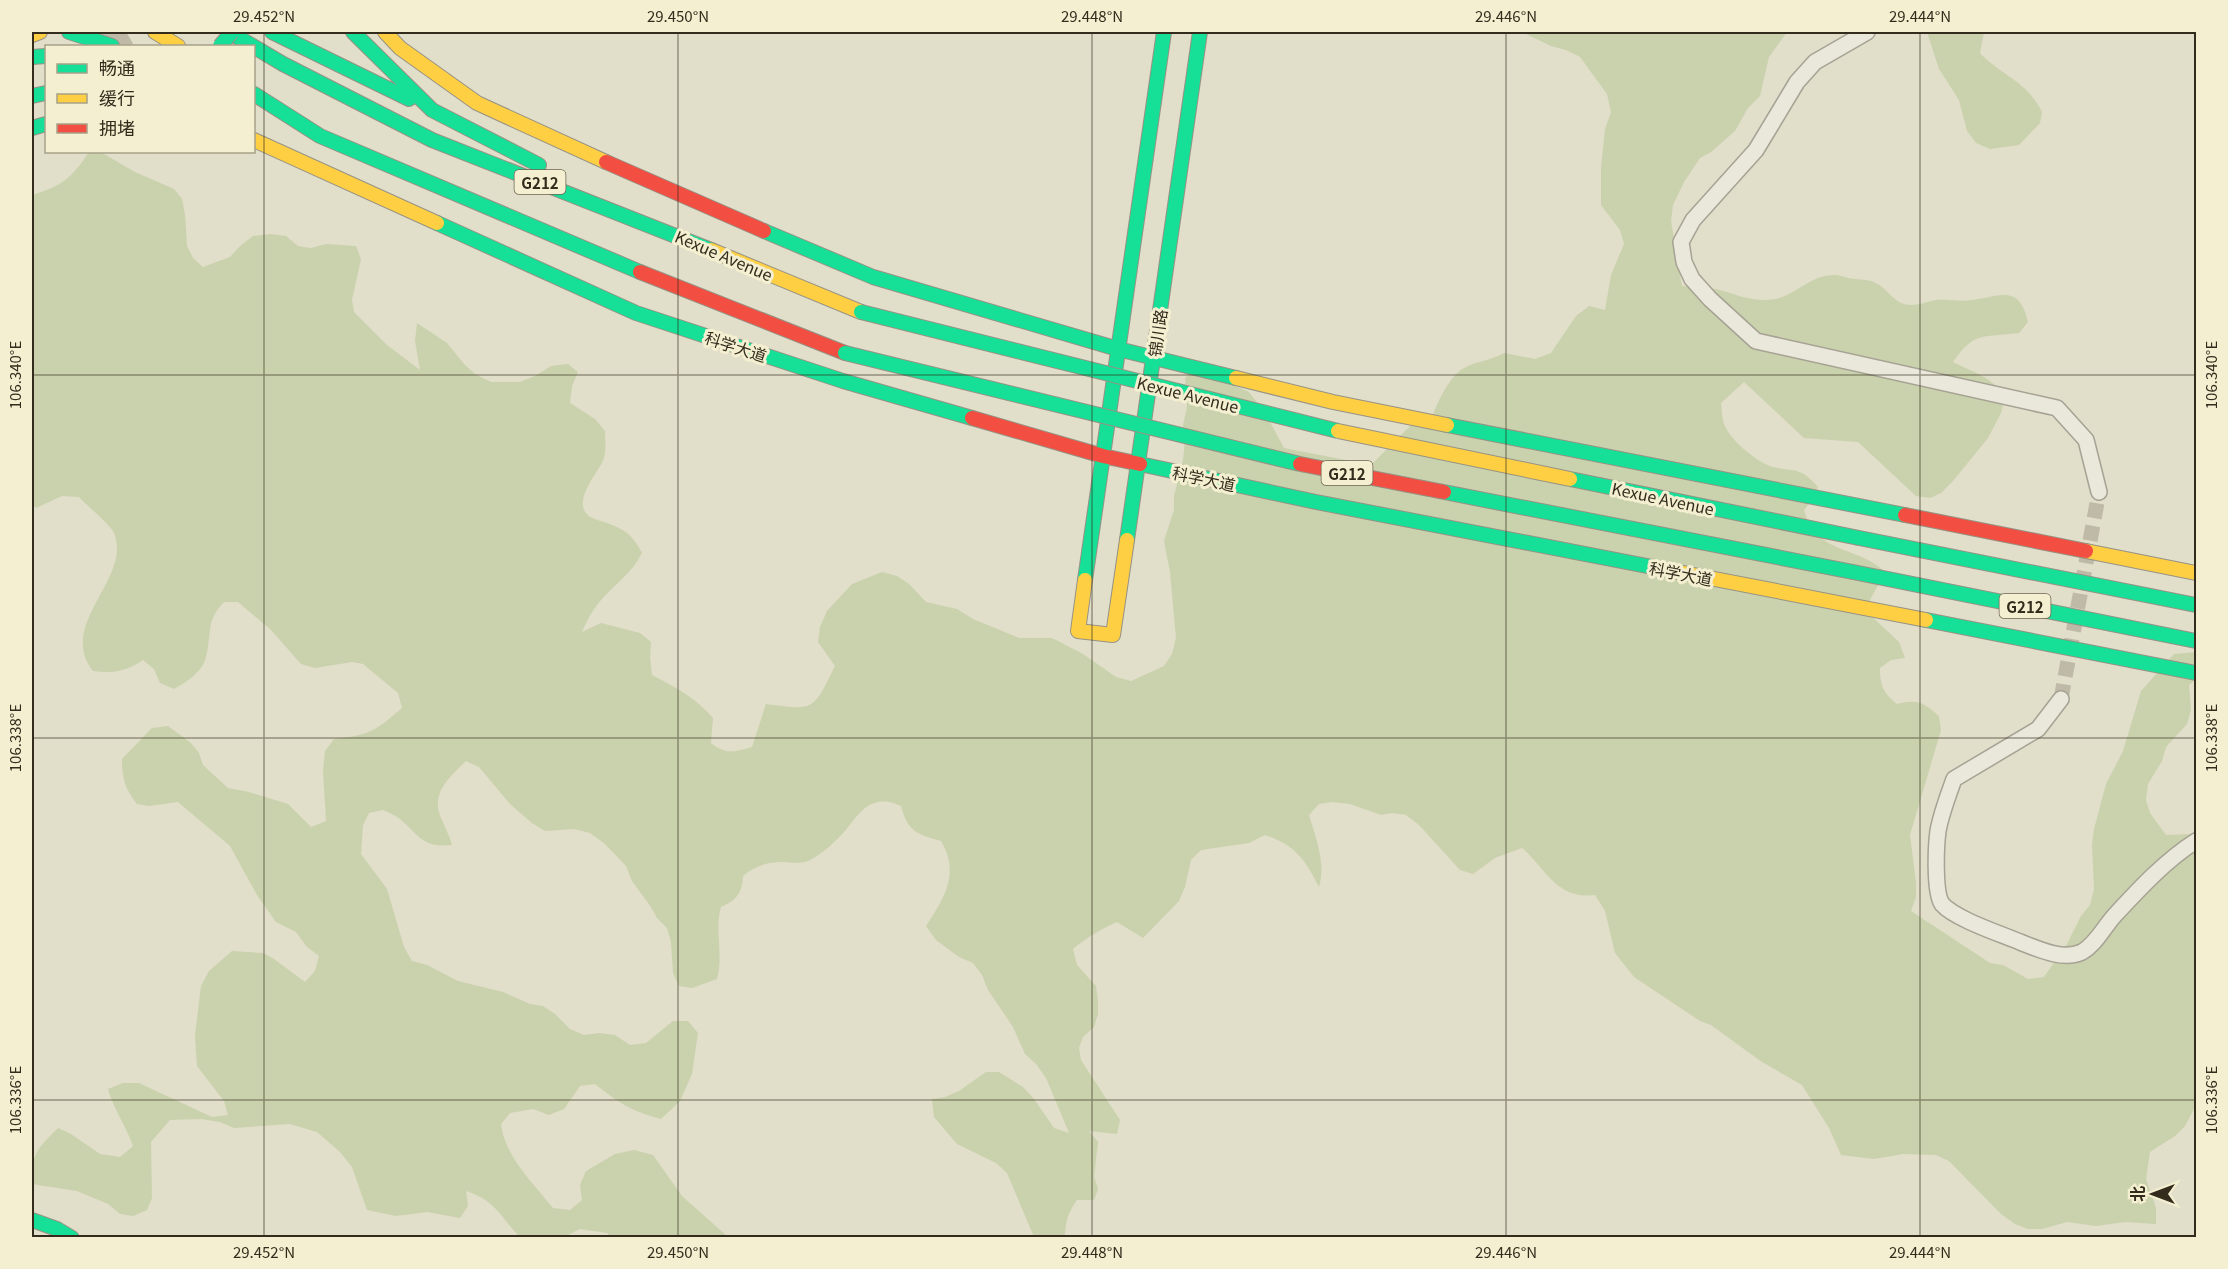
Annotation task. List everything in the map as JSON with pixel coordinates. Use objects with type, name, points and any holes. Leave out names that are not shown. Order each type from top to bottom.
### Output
[{"type":"main road","points":[[32,35],[40,32]]},
{"type":"main road","points":[[69,32],[109,45]]},
{"type":"main road","points":[[155,32],[176,45]]},
{"type":"main road","points":[[221,45],[231,32]]},
{"type":"main road","name":"Kexue Avenue","points":[[231,32],[252,45]]},
{"type":"main road","points":[[272,32],[432,110],[676,235]]},
{"type":"main road","points":[[353,32],[432,110]]},
{"type":"main road","points":[[385,32],[400,48],[477,104],[692,201],[873,277],[1118,349],[1333,402],[2196,573]]},
{"type":"main road","points":[[1103,456],[1164,32]]},
{"type":"main road","name":"锦川路","points":[[1103,456],[1078,631],[1113,635],[1200,32]]},
{"type":"main road","name":"Kexue Avenue","points":[[255,47],[283,64],[432,140],[676,235],[861,312],[1317,427],[2196,605]]},
{"type":"main road","name":"G212","points":[[255,95],[320,136],[656,279],[845,353],[1314,467],[2196,640]]},
{"type":"main road","points":[[265,117],[320,136]]},
{"type":"main road","name":"科学大道","points":[[255,140],[636,313],[843,381],[1103,456],[1316,502],[2196,673]]},
{"type":"main road","points":[[32,1220],[57,1229],[72,1238]]},
{"type":"street","points":[[1867,32],[1815,62],[1797,82],[1756,150],[1693,220],[1681,242],[1684,262],[1692,279],[1710,299],[1756,341],[2057,408],[2086,440],[2099,492]]},
{"type":"street","points":[[2061,699],[2038,729],[1953,778],[1938,830],[1938,886],[1941,903],[1950,911],[1973,923],[2041,951],[2062,955],[2080,953],[2092,944],[2114,916],[2148,882],[2182,850],[2196,841]]},
{"type":"green space","points":[[1522,32],[1787,32],[1769,57],[1760,96],[1748,108],[1735,131],[1711,152],[1700,158],[1684,182],[1673,205],[1671,221],[1682,286],[1712,288],[1763,300],[1784,297],[1816,279],[1837,275],[1873,282],[1898,301],[1908,305],[1936,300],[1968,301],[2001,295],[2014,297],[2020,302],[2028,322],[2019,333],[1981,337],[1974,340],[1953,362],[1994,384],[2005,397],[2001,413],[1988,438],[1953,481],[1941,493],[1930,498],[1916,496],[1858,442],[1804,438],[1744,382],[1721,403],[1722,417],[1730,435],[1741,447],[1768,465],[1802,473],[1818,487],[1804,510],[1810,525],[1818,535],[1828,543],[1874,563],[1885,572],[1866,611],[1899,642],[1905,658],[1891,660],[1880,668],[1882,684],[1888,696],[1897,704],[1915,702],[1929,708],[1939,716],[1941,730],[1910,835],[1916,883],[1916,897],[1911,911],[1990,963],[2003,965],[2028,979],[2044,977],[2067,944],[2081,916],[2090,905],[2094,889],[2092,845],[2094,829],[2106,784],[2123,751],[2141,691],[2174,654],[2196,652],[2196,679],[2189,685],[2191,710],[2187,724],[2166,747],[2162,761],[2148,784],[2146,800],[2150,813],[2166,835],[2196,834],[2196,1105],[2185,1126],[2175,1136],[2150,1152],[2146,1179],[2156,1208],[2156,1224],[2125,1222],[2096,1226],[2067,1222],[2042,1229],[2028,1229],[2015,1224],[2001,1214],[1949,1161],[1936,1155],[1903,1154],[1874,1159],[1841,1155],[1829,1128],[1802,1085],[1762,1062],[1711,1025],[1700,1021],[1634,977],[1615,953],[1605,911],[1595,895],[1571,893],[1562,888],[1522,848],[1495,858],[1473,874],[1460,870],[1419,825],[1406,815],[1392,813],[1381,815],[1350,804],[1332,802],[1319,804],[1309,815],[1321,860],[1319,887],[1309,868],[1292,848],[1265,835],[1249,843],[1201,850],[1191,860],[1185,887],[1179,901],[1143,938],[1117,922],[1094,934],[1073,949],[1077,965],[1096,986],[1098,1002],[1098,1014],[1094,1027],[1083,1037],[1079,1048],[1081,1060],[1120,1120],[1117,1134],[1089,1131],[1098,1142],[1094,1177],[1098,1189],[1094,1200],[1077,1200],[1068,1218],[1065,1237],[1034,1237],[1007,1173],[996,1163],[957,1144],[934,1117],[932,1099],[959,1091],[986,1072],[999,1072],[1023,1087],[1054,1128],[1069,1133],[1046,1078],[1025,1054],[1013,1027],[988,990],[982,975],[973,963],[959,957],[936,940],[926,926],[948,885],[950,874],[947,853],[941,841],[920,834],[910,827],[901,806],[881,801],[867,806],[833,843],[812,859],[801,863],[765,864],[743,876],[738,895],[721,907],[718,925],[720,961],[717,979],[692,988],[679,986],[673,973],[671,942],[667,928],[657,918],[632,881],[626,866],[605,844],[590,833],[574,829],[545,831],[510,804],[479,767],[466,761],[443,786],[438,801],[438,809],[452,845],[434,845],[422,840],[398,818],[383,810],[369,813],[363,825],[361,854],[387,889],[404,947],[412,961],[427,965],[458,981],[503,992],[530,1004],[543,1006],[570,1029],[584,1035],[599,1033],[615,1035],[630,1045],[646,1043],[673,1021],[688,1021],[698,1033],[692,1074],[680,1101],[661,1119],[626,1106],[595,1084],[580,1086],[564,1109],[549,1115],[533,1109],[510,1113],[501,1124],[508,1148],[529,1179],[553,1208],[570,1210],[582,1200],[580,1185],[586,1171],[615,1154],[634,1150],[653,1155],[682,1196],[728,1237],[611,1237],[607,1233],[580,1229],[568,1235],[520,1237],[497,1210],[485,1200],[466,1191],[468,1206],[460,1218],[427,1212],[396,1216],[367,1210],[352,1167],[340,1152],[317,1132],[290,1124],[234,1128],[220,1122],[201,1119],[170,1120],[151,1142],[152,1198],[147,1210],[133,1216],[120,1214],[108,1204],[77,1191],[32,1184],[34,1159],[45,1141],[58,1128],[100,1154],[120,1157],[133,1146],[108,1089],[123,1083],[139,1083],[212,1117],[228,1115],[224,1101],[197,1066],[195,1035],[201,986],[209,971],[232,951],[263,953],[305,982],[315,971],[319,956],[307,947],[296,932],[276,922],[257,895],[230,846],[178,802],[149,806],[137,804],[125,783],[122,759],[152,728],[168,726],[191,743],[199,753],[203,765],[228,788],[288,804],[311,827],[326,821],[323,771],[325,751],[334,739],[371,731],[402,708],[398,693],[363,664],[352,662],[315,668],[301,664],[270,629],[238,602],[224,602],[218,609],[211,623],[203,665],[192,677],[174,689],[160,683],[154,669],[143,660],[119,671],[93,671],[84,653],[83,636],[88,619],[114,567],[117,550],[114,533],[79,497],[62,496],[36,508],[32,504],[32,195],[65,180],[77,169],[88,153],[104,154],[135,172],[174,189],[182,199],[187,246],[193,258],[203,267],[230,257],[253,236],[270,234],[286,236],[298,246],[311,248],[326,244],[356,246],[361,259],[352,300],[354,312],[387,345],[420,370],[415,341],[417,323],[447,343],[475,374],[491,382],[520,382],[551,366],[568,364],[578,372],[572,386],[570,403],[595,419],[605,431],[604,459],[585,492],[583,508],[595,519],[623,530],[633,539],[642,553],[629,572],[596,607],[582,632],[601,623],[640,633],[651,642],[652,675],[692,699],[713,718],[711,743],[726,751],[736,751],[752,747],[766,704],[804,707],[817,699],[835,666],[818,642],[820,627],[827,611],[852,584],[882,572],[897,576],[909,584],[926,602],[957,609],[973,619],[1019,638],[1052,638],[1083,654],[1116,677],[1131,681],[1164,666],[1172,654],[1176,638],[1170,572],[1164,541],[1174,510],[1174,496],[1183,460],[1185,440],[1183,425],[1187,407],[1185,378],[1197,368],[1249,392],[1264,411],[1284,448],[1371,465],[1413,423],[1431,421],[1448,384],[1464,368],[1504,353],[1535,359],[1551,353],[1576,316],[1589,306],[1605,310],[1611,275],[1624,244],[1620,230],[1601,205],[1601,168],[1605,129],[1611,112],[1607,94],[1580,57]]},
{"type":"green space","points":[[1927,32],[1984,32],[1980,53],[2029,93],[2042,112],[2040,123],[2019,145],[1990,149],[1976,143],[1967,131],[1959,100],[1939,69]]},
{"type":"tunnel","points":[[105,45],[126,32]]},
{"type":"tunnel","points":[[2061,699],[2099,492]]},
{"type":"traffic: fast","points":[[69,32],[109,45]]},
{"type":"traffic: fast","points":[[229,32],[251,45]]},
{"type":"traffic: fast","points":[[221,45],[232,32]]},
{"type":"traffic: fast","points":[[272,32],[409,99]]},
{"type":"traffic: fast","points":[[353,32],[432,110],[539,165]]},
{"type":"traffic: fast","points":[[1085,580],[1164,32]]},
{"type":"traffic: fast","points":[[1127,540],[1200,32]]},
{"type":"traffic: fast","points":[[255,47],[432,140],[711,250]]},
{"type":"traffic: fast","points":[[32,57],[45,56]]},
{"type":"traffic: fast","points":[[32,96],[45,93]]},
{"type":"traffic: fast","points":[[255,95],[320,136],[640,272]]},
{"type":"traffic: fast","points":[[32,128],[45,124]]},
{"type":"traffic: fast","points":[[437,223],[636,313],[843,381],[972,418]]},
{"type":"traffic: fast","points":[[764,231],[873,277],[1118,349],[1236,378]]},
{"type":"traffic: fast","points":[[861,312],[1338,431]]},
{"type":"traffic: fast","points":[[845,353],[1300,464]]},
{"type":"traffic: fast","points":[[1447,425],[1905,515]]},
{"type":"traffic: fast","points":[[1140,464],[1316,502],[1673,571]]},
{"type":"traffic: fast","points":[[1570,479],[1859,538]]},
{"type":"traffic: fast","points":[[1444,492],[1853,572]]},
{"type":"traffic: fast","points":[[1859,538],[2196,605]]},
{"type":"traffic: fast","points":[[1853,572],[2196,641]]},
{"type":"traffic: fast","points":[[1926,620],[2196,673]]},
{"type":"traffic: fast","points":[[32,1220],[57,1229],[72,1238]]},
{"type":"traffic: slow","points":[[32,35],[40,32]]},
{"type":"traffic: slow","points":[[155,32],[176,45]]},
{"type":"traffic: slow","points":[[385,32],[400,48],[477,103],[606,162]]},
{"type":"traffic: slow","points":[[255,140],[437,223]]},
{"type":"traffic: slow","points":[[711,250],[861,312]]},
{"type":"traffic: slow","points":[[1236,378],[1333,402],[1447,425]]},
{"type":"traffic: slow","points":[[1338,431],[1570,479]]},
{"type":"traffic: slow","points":[[1085,580],[1078,631],[1113,635],[1127,540]]},
{"type":"traffic: slow","points":[[2086,551],[2196,573]]},
{"type":"traffic: slow","points":[[1673,571],[1926,620]]},
{"type":"traffic: jam","points":[[606,162],[764,231]]},
{"type":"traffic: jam","points":[[640,272],[845,353]]},
{"type":"traffic: jam","points":[[972,418],[1103,456],[1140,464]]},
{"type":"traffic: jam","points":[[1300,464],[1444,492]]},
{"type":"traffic: jam","points":[[1905,515],[2086,551]]}]
